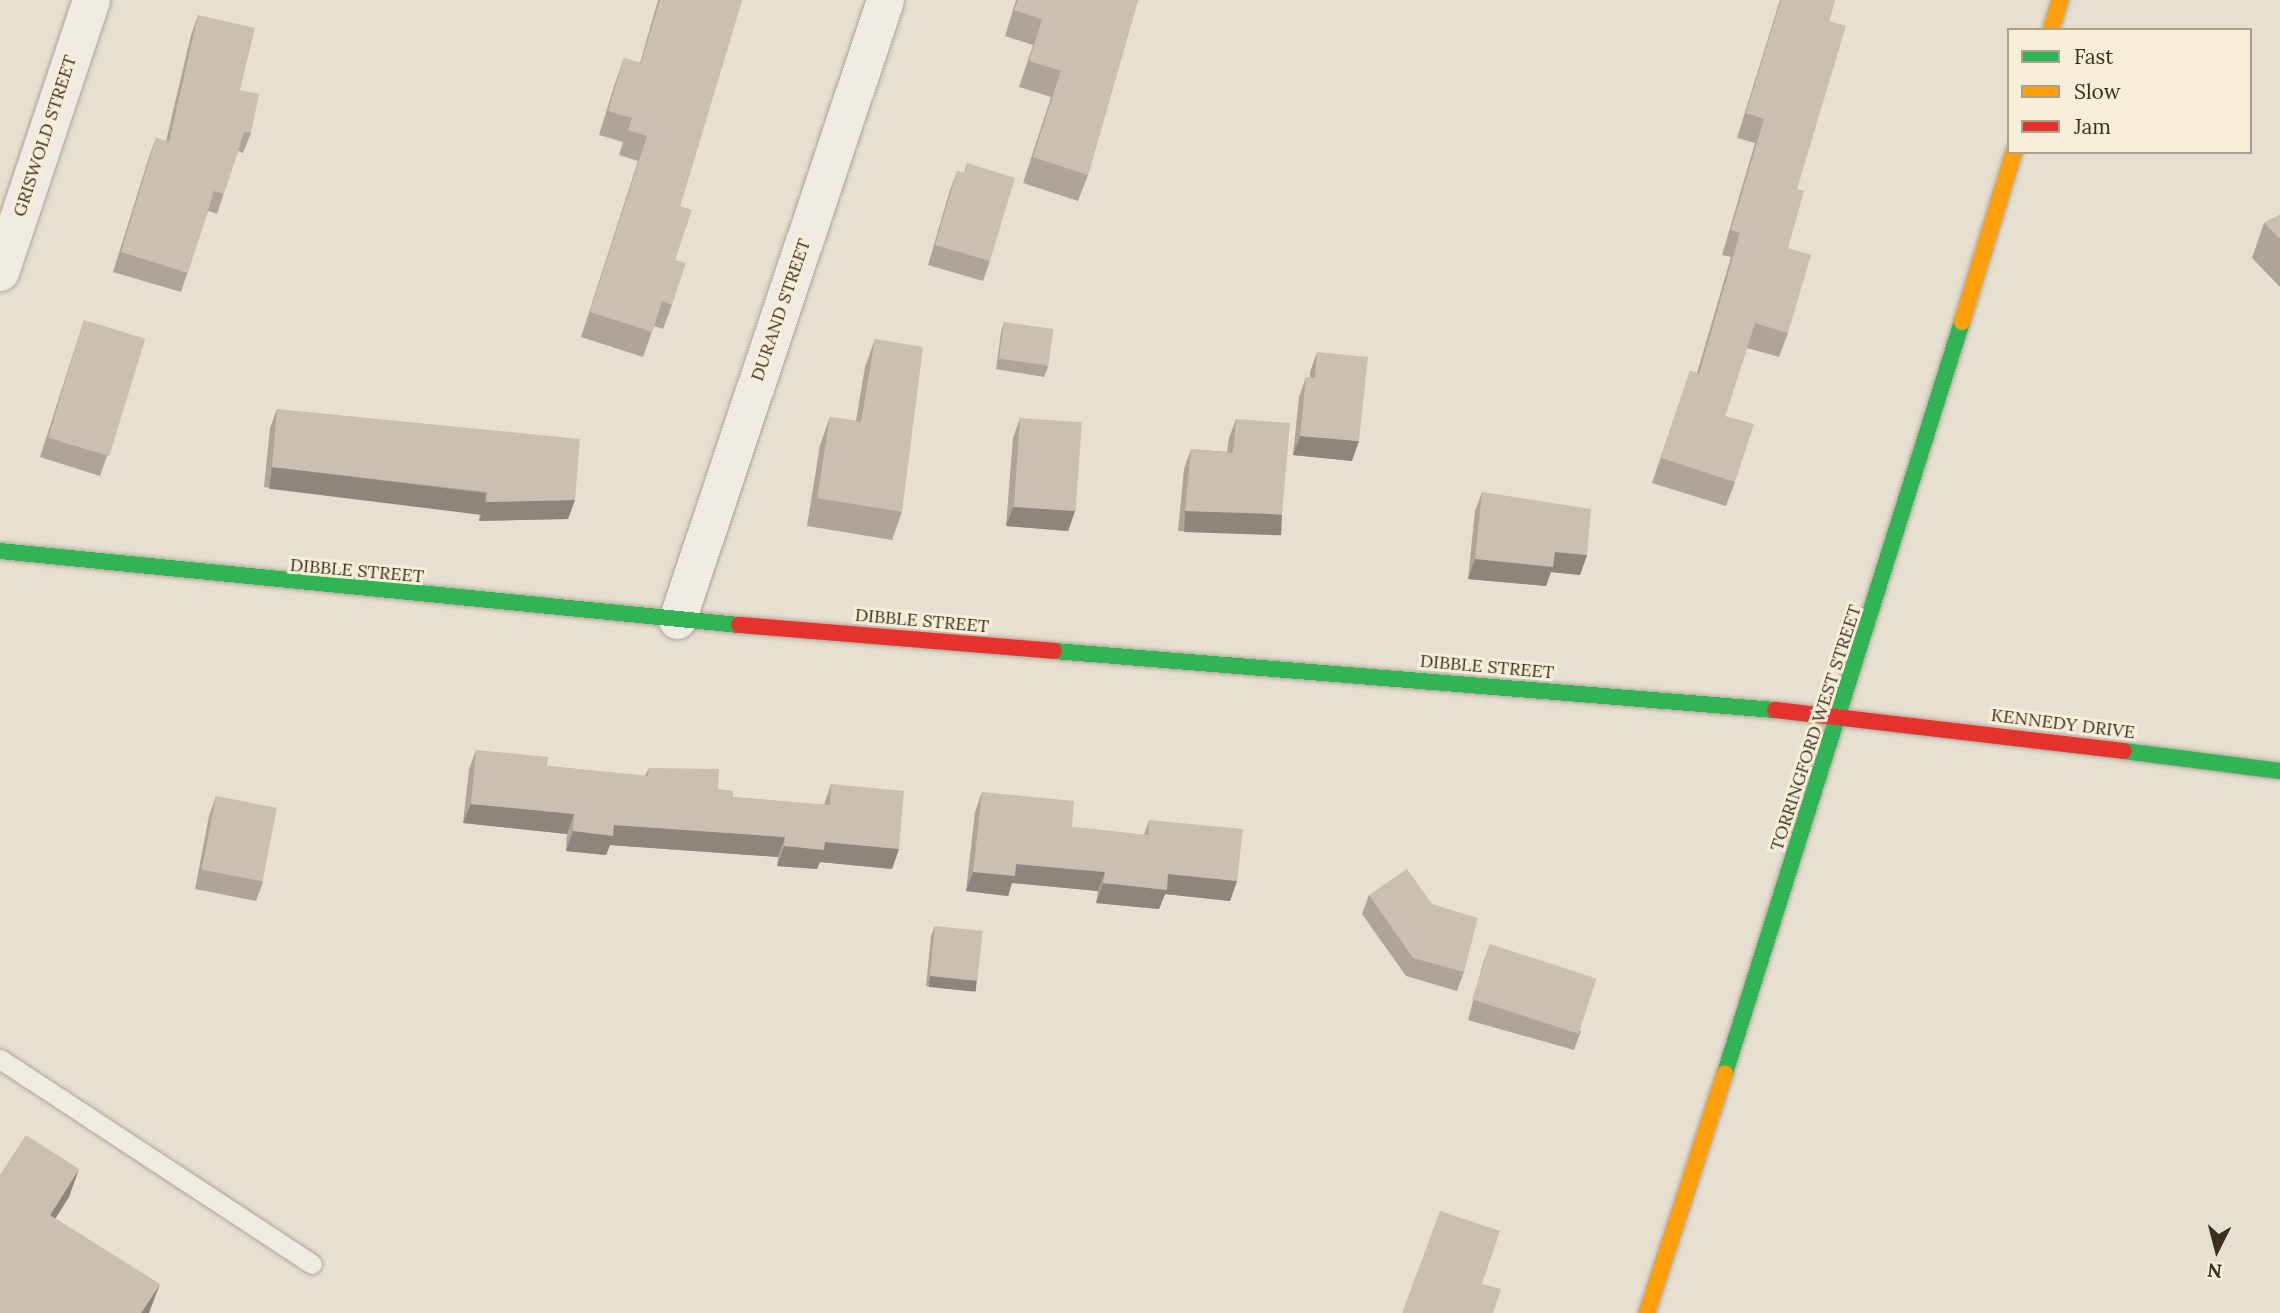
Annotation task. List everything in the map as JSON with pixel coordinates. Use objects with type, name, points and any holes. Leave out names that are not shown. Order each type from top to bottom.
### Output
[{"type":"main road","points":[[2052,28],[2060,0]]},
{"type":"main road","name":"TORRINGFORD WEST STREET","points":[[1647,1313],[1842,716],[2013,154]]},
{"type":"main road","name":"DIBBLE STREET","points":[[0,551],[677,620],[1842,716]]},
{"type":"main road","name":"KENNEDY DRIVE","points":[[1842,716],[2280,771]]},
{"type":"street","name":"GRISWOLD STREET","points":[[0,272],[90,0]]},
{"type":"street","name":"DURAND STREET","points":[[677,620],[886,0]]},
{"type":"lane","points":[[0,1059],[312,1264]]},
{"type":"building","points":[[660,0],[742,0],[680,206],[692,210],[675,260],[686,263],[672,305],[662,301],[652,332],[590,312],[647,136],[628,130],[632,118],[608,111],[624,58],[641,63]]},
{"type":"building","points":[[1018,0],[1138,0],[1088,175],[1033,157],[1061,71],[1029,61],[1042,19],[1014,10]]},
{"type":"building","points":[[1781,0],[1835,0],[1829,21],[1846,26],[1797,189],[1804,191],[1788,248],[1811,255],[1788,333],[1755,323],[1725,416],[1754,424],[1735,482],[1661,458],[1690,371],[1699,374],[1740,233],[1731,230],[1764,119],[1746,113]]},
{"type":"building","points":[[198,15],[255,28],[240,90],[259,94],[251,133],[244,132],[224,194],[214,191],[188,273],[121,252],[156,138],[169,142]]},
{"type":"building","points":[[967,163],[1015,178],[990,261],[935,245],[957,171],[965,173]]},
{"type":"building","points":[[2280,215],[2280,239],[2264,223]]},
{"type":"building","points":[[84,320],[145,339],[109,456],[48,438]]},
{"type":"building","points":[[1004,322],[1054,329],[1048,366],[999,359]]},
{"type":"building","points":[[875,339],[923,347],[902,512],[817,498],[830,417],[861,422]]},
{"type":"building","points":[[1317,352],[1368,357],[1359,441],[1300,436],[1306,377],[1315,378]]},
{"type":"building","points":[[277,409],[580,439],[575,500],[486,502],[487,492],[272,467]]},
{"type":"building","points":[[1020,418],[1082,422],[1076,511],[1014,507]]},
{"type":"building","points":[[1236,419],[1290,423],[1282,514],[1185,511],[1191,449],[1233,453]]},
{"type":"building","points":[[1482,492],[1591,509],[1587,555],[1555,552],[1553,567],[1475,559]]},
{"type":"building","points":[[476,750],[548,757],[547,766],[648,776],[649,768],[719,769],[718,789],[733,791],[733,797],[830,805],[831,784],[904,791],[899,849],[825,842],[824,850],[784,846],[785,837],[614,825],[613,836],[573,831],[574,814],[471,804]]},
{"type":"building","points":[[982,792],[1074,801],[1072,827],[1148,835],[1149,820],[1243,829],[1237,881],[1168,874],[1167,890],[1103,883],[1105,872],[1016,864],[1015,876],[973,872]]},
{"type":"building","points":[[216,796],[277,808],[263,881],[202,870]]},
{"type":"building","points":[[1407,869],[1432,904],[1478,918],[1464,972],[1413,958],[1369,895]]},
{"type":"building","points":[[935,926],[983,931],[978,981],[930,976]]},
{"type":"building","points":[[1490,944],[1597,979],[1579,1034],[1472,999]]},
{"type":"building","points":[[26,1135],[79,1169],[50,1215],[160,1284],[141,1313],[0,1313],[0,1175]]},
{"type":"building","points":[[1440,1211],[1500,1231],[1482,1284],[1501,1289],[1493,1313],[1402,1313]]},
{"type":"traffic: fast","points":[[1725,1073],[1962,322]]},
{"type":"traffic: fast","points":[[0,551],[739,625]]},
{"type":"traffic: fast","points":[[1054,651],[1775,710]]},
{"type":"traffic: fast","points":[[2124,751],[2280,771]]},
{"type":"traffic: slow","points":[[2052,28],[2060,0]]},
{"type":"traffic: slow","points":[[1962,322],[2013,154]]},
{"type":"traffic: slow","points":[[1647,1313],[1725,1073]]},
{"type":"traffic: jam","points":[[739,625],[1054,651]]},
{"type":"traffic: jam","points":[[1775,710],[2124,751]]}]
